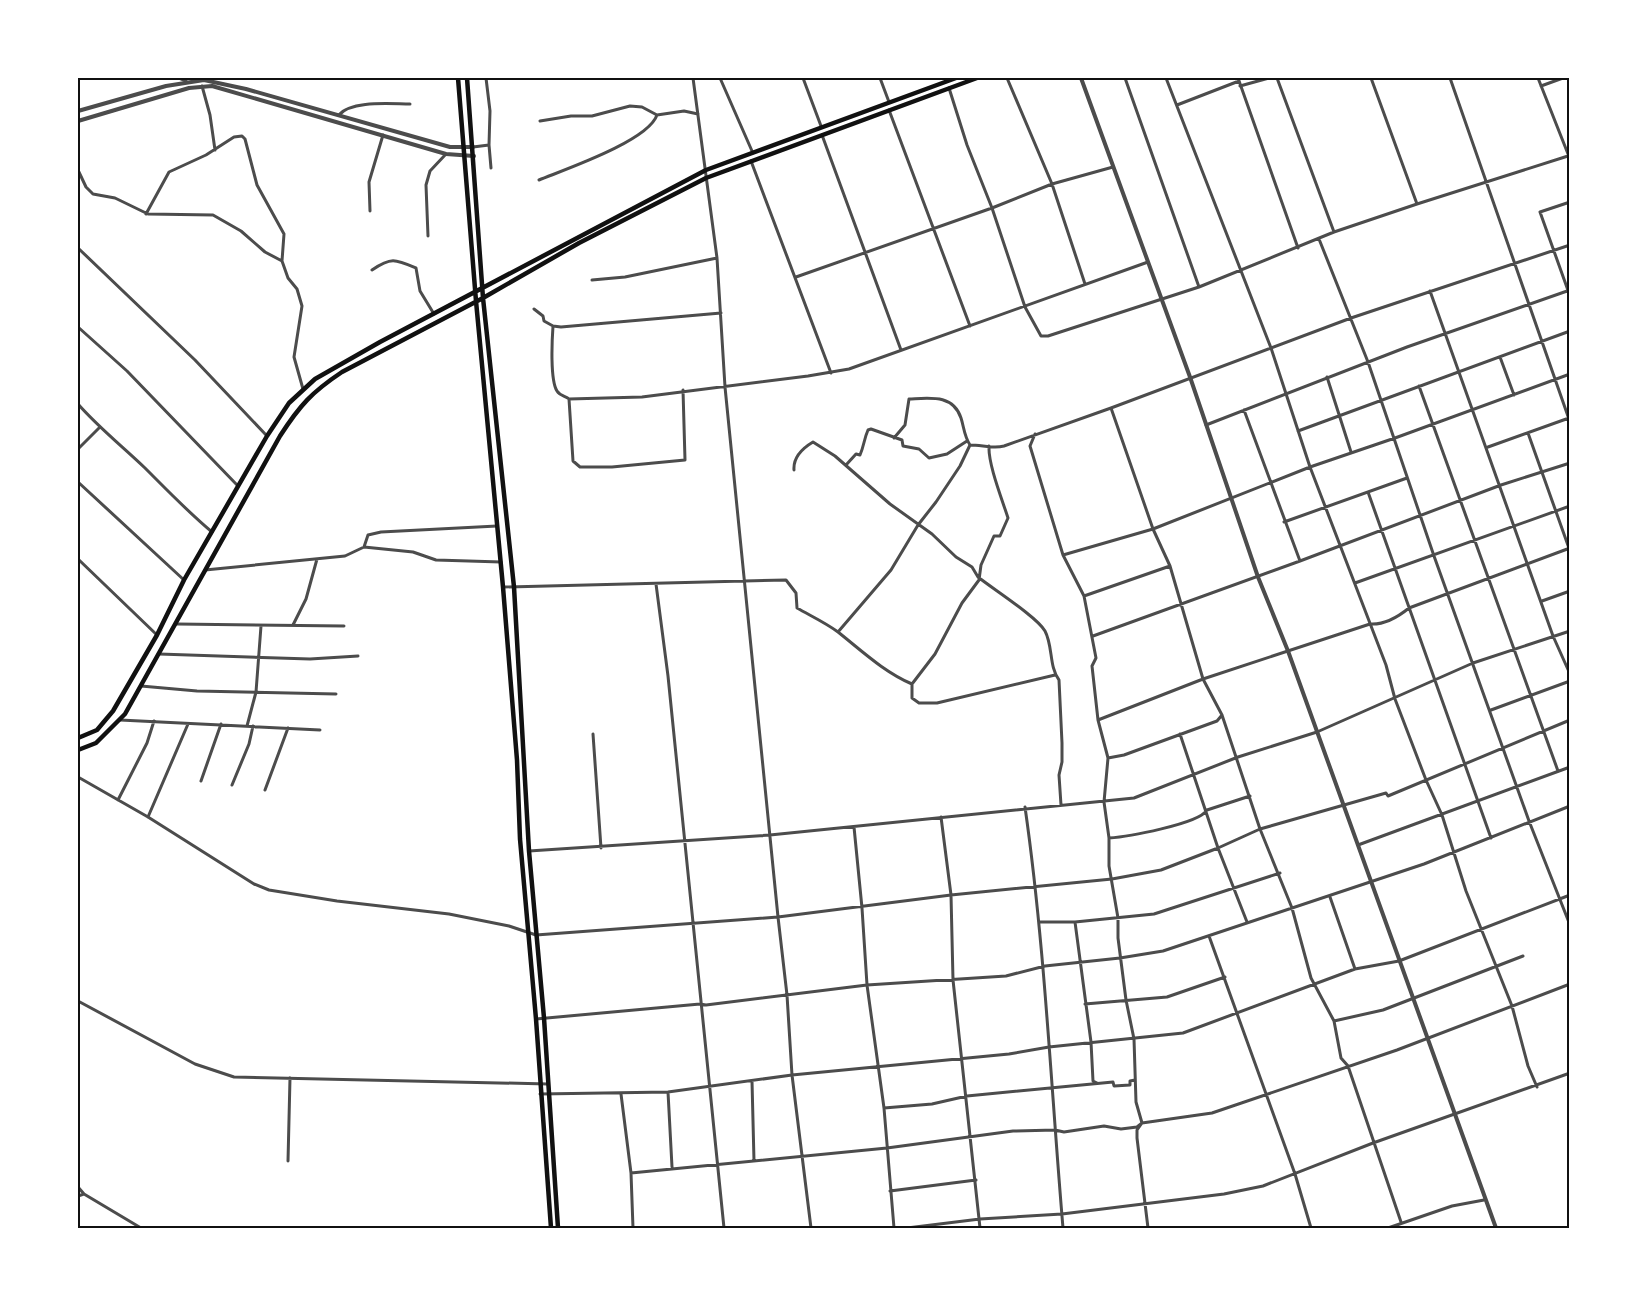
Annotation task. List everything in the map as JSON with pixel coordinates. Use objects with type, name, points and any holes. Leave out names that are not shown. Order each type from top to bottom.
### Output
[{"type":"main road","points":[[458,78],[466,156],[476,301],[501,562],[551,1228]]},
{"type":"main road","points":[[467,78],[482,289],[514,586],[529,851],[544,1018],[558,1228]]},
{"type":"main road","points":[[78,738],[89,734],[105,723],[157,635],[184,580],[267,436],[289,403],[303,389],[322,375],[434,314],[706,170],[946,79],[956,78]]},
{"type":"main road","points":[[78,750],[96,743],[120,720],[177,624],[280,436],[311,394],[342,372],[483,298],[579,243],[706,178],[978,78]]},
{"type":"main road","points":[[531,262],[533,270]]},
{"type":"main road","points":[[485,391],[494,391]]},
{"type":"main road","points":[[544,1153],[552,1153]]},
{"type":"street","points":[[179,78],[186,81]]},
{"type":"street","points":[[486,78],[490,111],[489,145],[491,168]]},
{"type":"street","points":[[693,78],[718,258],[726,387],[778,918],[788,994],[792,1076],[811,1228]]},
{"type":"street","points":[[720,78],[752,151]]},
{"type":"street","points":[[803,78],[821,126]]},
{"type":"street","points":[[880,78],[889,102]]},
{"type":"street","points":[[1007,78],[1052,184],[1085,284]]},
{"type":"street","points":[[1081,78],[1190,377],[1258,577],[1288,652],[1428,1038],[1484,1200],[1496,1228]]},
{"type":"street","points":[[1125,78],[1199,287]]},
{"type":"street","points":[[1166,78],[1272,348],[1310,467],[1327,507],[1386,665],[1395,699],[1426,780],[1442,815],[1455,851],[1466,891],[1512,1006],[1528,1066],[1537,1087]]},
{"type":"street","points":[[1240,86],[1269,78]]},
{"type":"street","points":[[1277,78],[1334,232]]},
{"type":"street","points":[[1371,78],[1417,204]]},
{"type":"street","points":[[1450,78],[1569,419],[1488,447]]},
{"type":"street","points":[[949,88],[967,145],[992,208],[1025,307],[1041,336],[1048,336],[1199,287],[1334,232],[1417,204],[1569,158],[1538,78]]},
{"type":"street","points":[[1541,86],[1563,78]]},
{"type":"street","points":[[1176,106],[1238,79],[1298,248]]},
{"type":"street","points":[[78,111],[186,81],[220,82],[450,147],[489,145]]},
{"type":"street","points":[[78,121],[202,86],[226,88],[446,154],[474,156]]},
{"type":"street","points":[[202,86],[210,115],[215,150]]},
{"type":"street","points":[[340,115],[344,109],[355,106],[410,104]]},
{"type":"street","points":[[540,121],[570,116],[592,116],[630,106],[642,107],[657,115],[684,111],[698,114]]},
{"type":"street","points":[[889,110],[970,326]]},
{"type":"street","points":[[539,180],[623,144],[654,123],[657,115]]},
{"type":"street","points":[[370,212],[369,182],[383,135]]},
{"type":"street","points":[[822,135],[901,350]]},
{"type":"street","points":[[146,214],[169,172],[215,150],[234,137],[245,138],[257,185],[284,234],[282,261],[288,278],[297,289],[302,306],[294,356],[303,389]]},
{"type":"street","points":[[428,236],[426,185],[430,171],[446,154]]},
{"type":"street","points":[[751,161],[831,373]]},
{"type":"street","points":[[796,277],[992,208],[1052,184],[1113,167]]},
{"type":"street","points":[[78,170],[89,192],[115,198],[146,214],[213,216],[241,231],[265,252],[282,261]]},
{"type":"street","points":[[1570,202],[1540,212],[1570,296]]},
{"type":"street","points":[[1319,239],[1368,362],[1447,593],[1491,710],[1529,821],[1570,925]]},
{"type":"street","points":[[846,465],[856,454],[860,455],[864,449],[864,438],[868,430],[876,430],[902,440],[903,446],[918,449],[929,458],[947,454],[968,443],[1004,446],[1351,318],[1553,249],[1570,245]]},
{"type":"street","points":[[78,248],[146,313],[169,338],[195,360],[267,436]]},
{"type":"street","points":[[592,280],[625,277],[718,258]]},
{"type":"street","points":[[372,270],[384,262],[397,259],[416,268],[420,291],[434,314]]},
{"type":"street","points":[[553,326],[552,358],[556,390],[569,399],[642,397],[682,390],[726,387],[849,369],[1148,262]]},
{"type":"street","points":[[1206,425],[1327,377],[1569,290]]},
{"type":"street","points":[[1430,291],[1488,447],[1553,636],[1570,674]]},
{"type":"street","points":[[534,310],[543,316],[544,321],[553,326],[573,326],[722,313]]},
{"type":"street","points":[[78,327],[127,371],[238,486]]},
{"type":"street","points":[[1298,431],[1500,357],[1541,340],[1570,331]]},
{"type":"street","points":[[1500,357],[1514,395]]},
{"type":"street","points":[[1064,555],[1153,528],[1310,467],[1570,374]]},
{"type":"street","points":[[1327,377],[1352,452]]},
{"type":"street","points":[[1419,386],[1558,771]]},
{"type":"street","points":[[569,399],[573,460],[580,467],[612,467],[685,460],[682,390]]},
{"type":"street","points":[[838,632],[891,570],[918,525],[936,502],[967,453],[968,443],[960,416],[953,403],[944,399],[909,399],[905,425],[894,438]]},
{"type":"street","points":[[78,404],[99,428],[124,449],[180,505],[212,532]]},
{"type":"street","points":[[1111,408],[1153,528],[1170,566],[1203,679],[1222,716],[1238,757],[1260,829],[1280,873],[1292,908],[1315,985],[1334,1021],[1342,1058],[1348,1066],[1401,1222]]},
{"type":"street","points":[[1244,410],[1300,561]]},
{"type":"street","points":[[78,449],[99,428]]},
{"type":"street","points":[[1098,720],[1203,679],[1370,624],[1379,624],[1397,617],[1409,608],[1447,593],[1569,549],[1528,433]]},
{"type":"street","points":[[1035,434],[1030,446],[1064,555],[1084,596],[1096,658],[1092,666],[1098,720],[1108,758],[1104,802],[1109,838],[1108,866],[1118,918],[1120,958],[1134,1039],[1136,1102],[1142,1123]]},
{"type":"street","points":[[794,470],[794,463],[799,453],[813,442],[846,465],[890,504],[932,534],[956,557],[972,567],[978,577],[1044,629],[1050,643],[1055,675],[1059,680],[1062,744],[1061,805]]},
{"type":"street","points":[[989,446],[988,460],[994,471],[1008,518],[1000,536],[994,536],[978,577],[979,580],[962,603],[935,654],[912,684],[912,698],[919,703],[938,703],[1055,675]]},
{"type":"street","points":[[1092,636],[1136,622],[1182,603],[1258,577],[1461,500],[1570,463]]},
{"type":"street","points":[[1284,522],[1407,478]]},
{"type":"street","points":[[78,482],[184,580]]},
{"type":"street","points":[[1368,492],[1380,531],[1491,838]]},
{"type":"street","points":[[1355,583],[1434,556],[1514,524],[1570,506]]},
{"type":"street","points":[[364,547],[368,535],[381,532],[497,526]]},
{"type":"street","points":[[205,570],[345,556],[364,547],[413,552],[436,560],[501,562]]},
{"type":"street","points":[[78,559],[157,635]]},
{"type":"street","points":[[293,625],[306,600],[317,559]]},
{"type":"street","points":[[1084,596],[1170,566]]},
{"type":"street","points":[[503,587],[786,580],[796,593],[797,608],[838,632],[857,650],[912,684]]},
{"type":"street","points":[[656,584],[724,1228]]},
{"type":"street","points":[[1542,601],[1570,591]]},
{"type":"street","points":[[177,624],[344,626]]},
{"type":"street","points":[[247,726],[256,692],[257,658],[261,626]]},
{"type":"street","points":[[529,851],[770,836],[817,829],[854,828],[941,817],[1134,798],[1238,757],[1317,732],[1473,663],[1570,631]]},
{"type":"street","points":[[159,654],[257,658],[358,656]]},
{"type":"street","points":[[1491,710],[1570,681]]},
{"type":"street","points":[[140,686],[336,694]]},
{"type":"street","points":[[1108,758],[1124,755],[1217,721],[1222,716]]},
{"type":"street","points":[[120,720],[320,730]]},
{"type":"street","points":[[78,777],[148,817],[254,884],[269,890],[337,901],[449,914],[509,926],[528,934],[536,935],[778,918],[951,895],[1112,879],[1161,870],[1260,829],[1386,793],[1388,796],[1503,748],[1543,729],[1570,720]]},
{"type":"street","points":[[118,800],[147,743],[154,721]]},
{"type":"street","points":[[148,817],[189,724]]},
{"type":"street","points":[[201,781],[220,724]]},
{"type":"street","points":[[232,785],[249,744],[253,726]]},
{"type":"street","points":[[265,790],[288,728]]},
{"type":"street","points":[[593,734],[601,848]]},
{"type":"street","points":[[1180,734],[1207,810],[1218,848],[1247,922]]},
{"type":"street","points":[[1358,845],[1570,767]]},
{"type":"street","points":[[1109,838],[1137,836],[1176,824],[1203,814],[1207,810],[1250,796]]},
{"type":"street","points":[[536,1019],[706,1005],[867,985],[1006,976],[1044,966],[1120,958],[1163,951],[1247,922],[1372,883],[1570,806]]},
{"type":"street","points":[[1025,808],[1037,887],[1044,966],[1051,1089],[1055,1130],[1059,1147],[1063,1228]]},
{"type":"street","points":[[941,817],[951,895],[953,980],[960,1060],[967,1096],[980,1228]]},
{"type":"street","points":[[854,828],[867,985],[884,1108],[894,1228]]},
{"type":"street","points":[[1040,922],[1075,922],[1154,914],[1235,890],[1280,873]]},
{"type":"street","points":[[540,1094],[668,1092],[792,1076],[960,1060],[1049,1047],[1183,1033],[1355,969],[1399,961],[1480,928],[1570,895]]},
{"type":"street","points":[[1330,897],[1355,969]]},
{"type":"street","points":[[1075,922],[1091,1042],[1092,1081],[1097,1083]]},
{"type":"street","points":[[1209,936],[1295,1174],[1311,1228]]},
{"type":"street","points":[[1334,1021],[1383,1010],[1523,956]]},
{"type":"street","points":[[1086,1004],[1167,996],[1225,977]]},
{"type":"street","points":[[631,1173],[672,1167],[887,1148],[971,1136],[1055,1130],[1064,1132],[1104,1126],[1133,1128],[1142,1123],[1212,1113],[1428,1038],[1570,984]]},
{"type":"street","points":[[78,1001],[210,1070],[234,1077],[548,1084]]},
{"type":"street","points":[[907,1228],[980,1219],[1062,1214],[1224,1194],[1263,1186],[1373,1143],[1537,1087],[1570,1073]]},
{"type":"street","points":[[288,1161],[290,1078]]},
{"type":"street","points":[[884,1108],[932,1104],[967,1096],[1097,1083],[1113,1082],[1114,1086],[1130,1084],[1130,1081],[1135,1080]]},
{"type":"street","points":[[752,1081],[754,1161]]},
{"type":"street","points":[[668,1092],[672,1167]]},
{"type":"street","points":[[621,1094],[631,1173],[633,1228]]},
{"type":"street","points":[[1142,1123],[1137,1130],[1148,1228]]},
{"type":"street","points":[[890,1191],[976,1180]]},
{"type":"street","points":[[78,1187],[84,1194],[141,1228]]},
{"type":"street","points":[[78,1196],[84,1194]]},
{"type":"street","points":[[1388,1228],[1452,1206],[1484,1200]]}]
